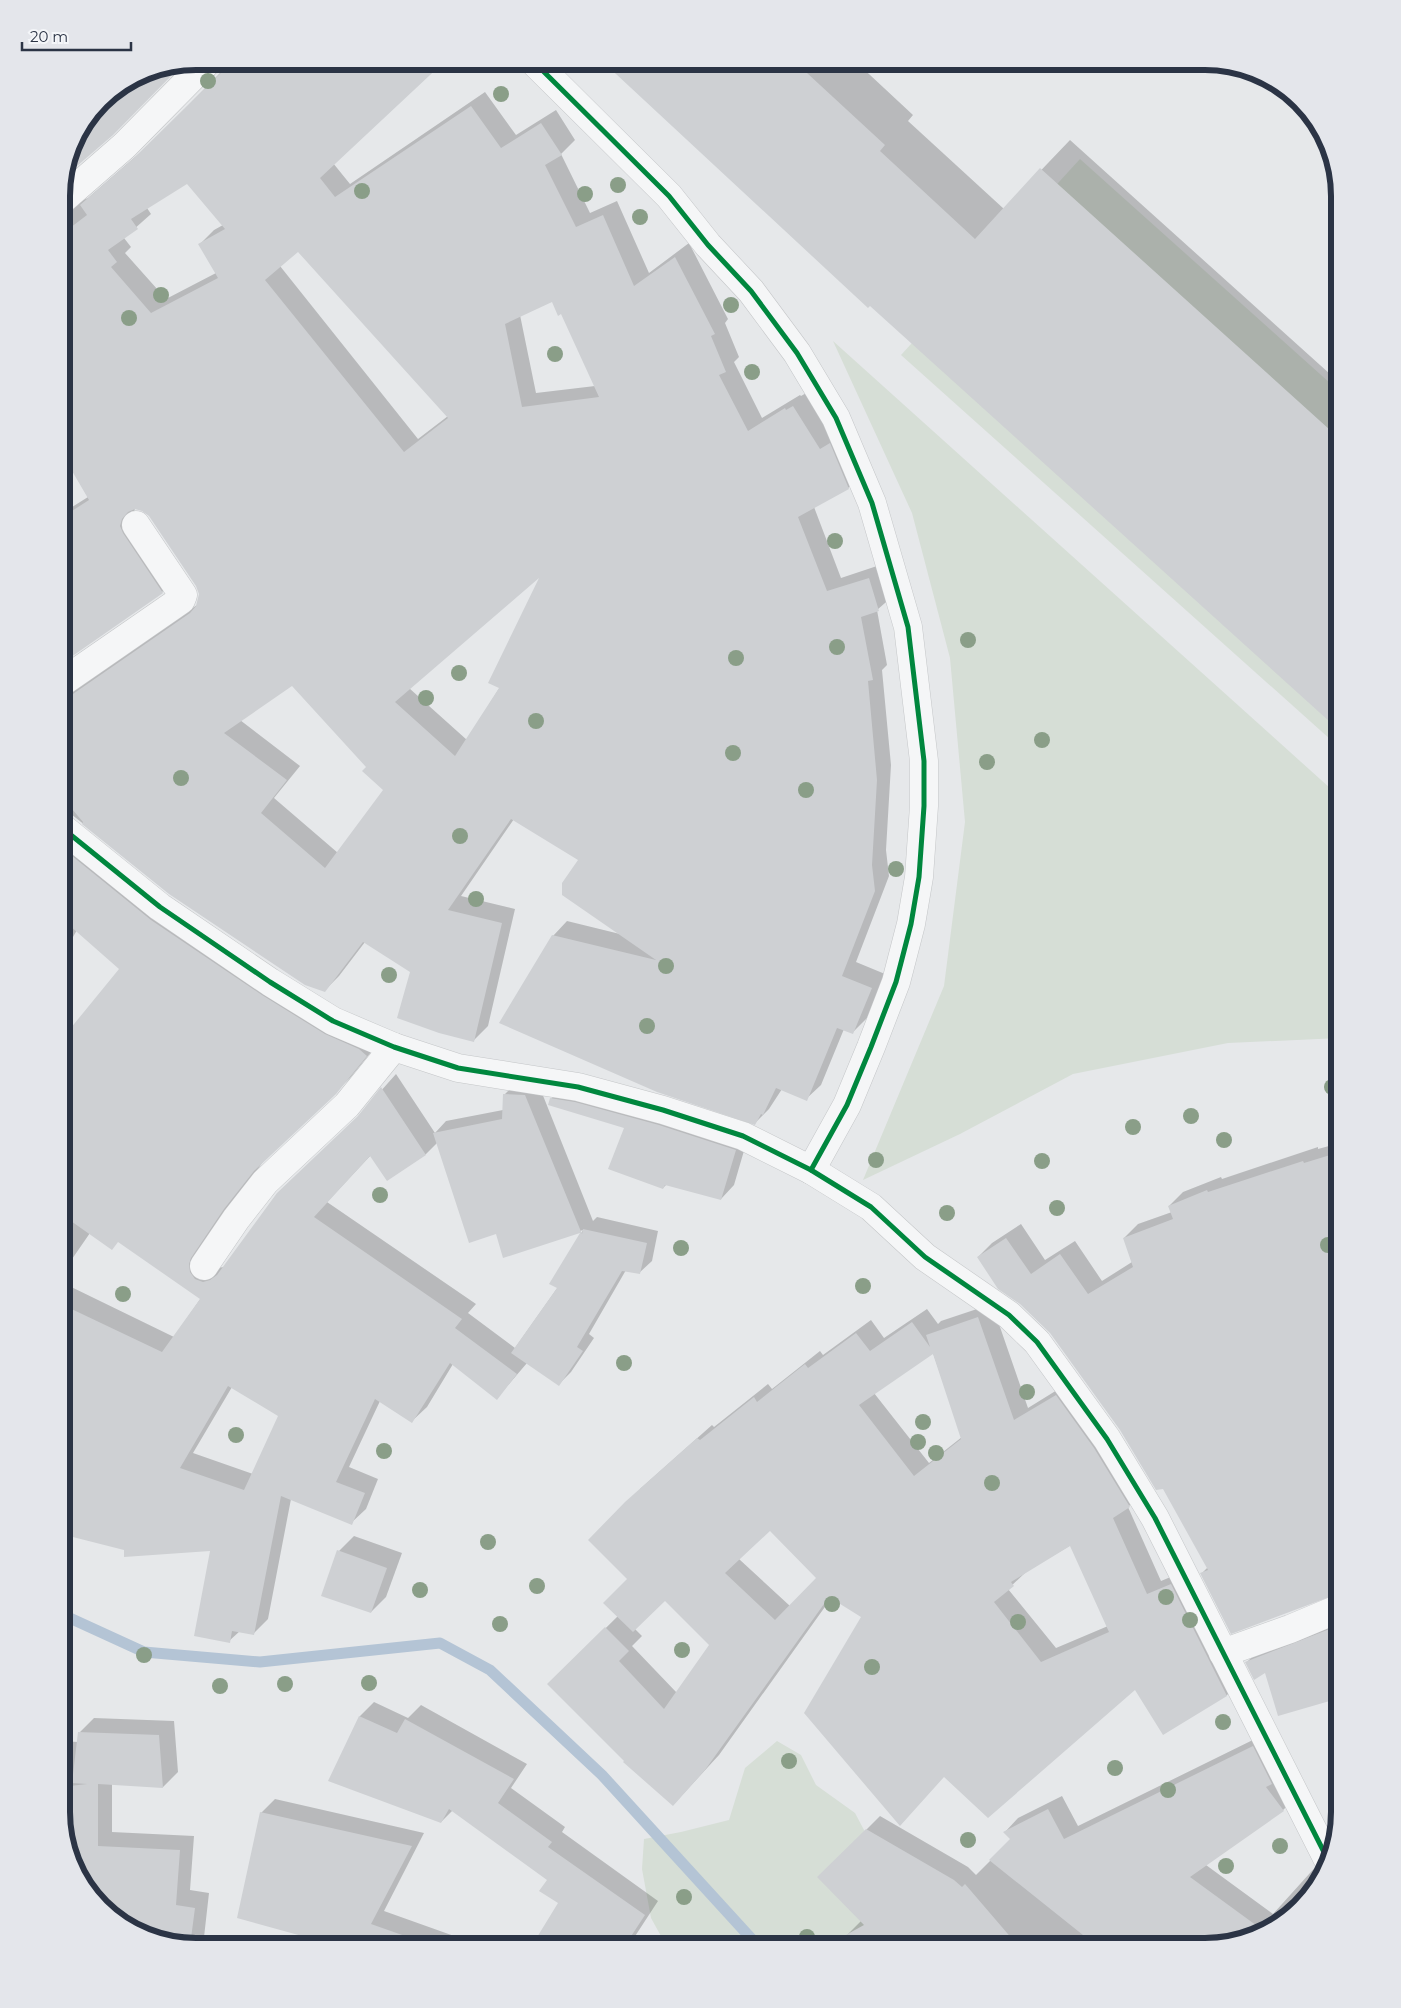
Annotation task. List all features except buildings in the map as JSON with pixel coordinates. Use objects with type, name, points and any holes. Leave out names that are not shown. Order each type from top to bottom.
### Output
[{"type":"street","points":[[70,193],[124,146],[199,70]]},
{"type":"street","points":[[542,70],[669,196],[708,245],[751,291],[797,353],[836,418],[872,503],[908,628],[924,761],[924,806],[919,877],[911,924],[896,982],[847,1105],[810,1170]]},
{"type":"street","points":[[70,677],[181,600],[183,595],[136,526]]},
{"type":"street","points":[[70,834],[160,907],[270,982],[333,1022],[394,1047],[458,1068],[578,1087],[663,1110],[743,1136],[810,1170],[872,1207],[925,1257],[1009,1315],[1037,1342],[1107,1439],[1155,1518],[1324,1852]]},
{"type":"street","points":[[204,1266],[236,1219],[265,1182],[347,1105],[394,1047]]},
{"type":"street","points":[[1223,1653],[1331,1612]]},
{"type":"shaded area","points":[[1080,159],[1331,384],[1331,740],[901,355]]},
{"type":"shaded area","points":[[833,341],[1331,789],[1331,1038],[1228,1043],[1073,1074],[960,1134],[863,1180],[944,986],[965,822],[950,658],[912,513]]},
{"type":"shaded area","points":[[777,1741],[801,1755],[816,1785],[855,1813],[873,1847],[880,1938],[662,1938],[651,1918],[642,1869],[644,1839],[729,1820],[745,1768]]},
{"type":"waterway","points":[[70,1618],[144,1652],[260,1662],[440,1643],[490,1670],[602,1775],[751,1938]]},
{"type":"cycle path","points":[[542,70],[669,196],[708,245],[751,291],[797,353],[836,418],[872,503],[908,627],[924,761],[924,806],[919,877],[911,924],[896,982],[871,1047],[847,1105],[811,1170]]},
{"type":"cycle path","points":[[70,834],[160,907],[270,982],[333,1021],[394,1047],[458,1068],[578,1087],[663,1110],[743,1136],[811,1170],[871,1207],[925,1257],[1009,1315],[1037,1342],[1107,1439],[1155,1518],[1324,1852]]}]
